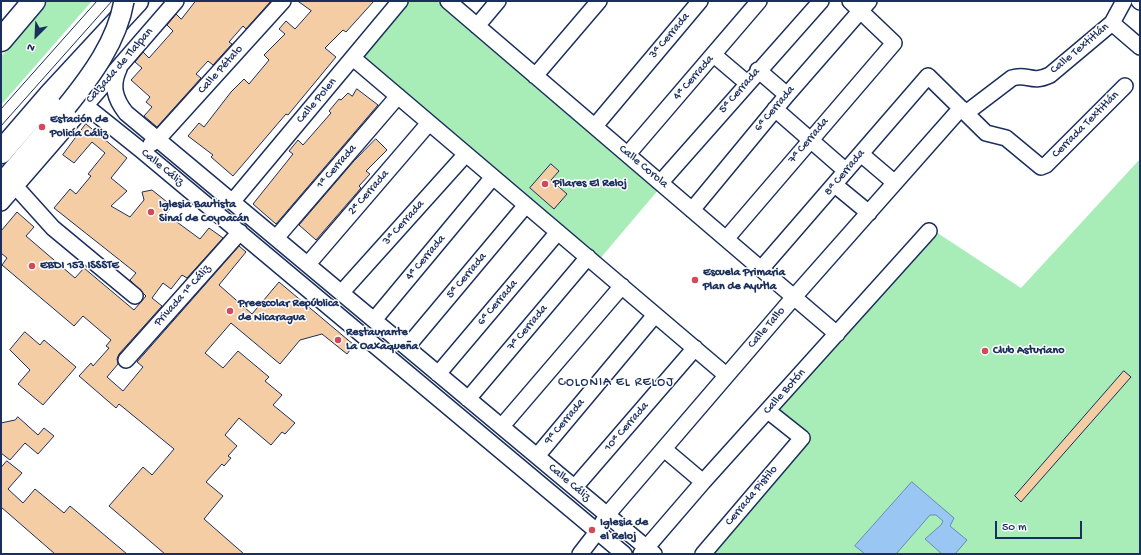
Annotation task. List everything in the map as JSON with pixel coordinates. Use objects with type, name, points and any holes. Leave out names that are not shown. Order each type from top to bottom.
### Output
[{"type":"highway","points":[[1,40],[34,1]]},
{"type":"highway","points":[[1,152],[51,94],[137,1]]},
{"type":"main road","points":[[8,185],[90,77],[113,34],[124,1]]},
{"type":"street","name":"Calzada de Tlalpan","points":[[1,203],[8,185],[86,106],[176,1]]},
{"type":"street","name":"Calle Pétalo","points":[[141,150],[158,139],[283,1]]},
{"type":"street","name":"Calle Polen","points":[[233,201],[400,1]]},
{"type":"street","name":"Calle Corola","points":[[448,1],[837,334]]},
{"type":"street","points":[[477,26],[498,1]]},
{"type":"street","points":[[535,76],[599,1]]},
{"type":"street","name":"3ª Cerrada","points":[[595,126],[700,1]]},
{"type":"street","name":"4ª Cerrada","points":[[628,154],[759,1]]},
{"type":"street","name":"5ª Cerrada","points":[[661,182],[758,70],[821,1]]},
{"type":"street","name":"Calle Textitlán","points":[[964,111],[1012,78],[1020,75],[1031,79],[1041,80],[1050,76],[1112,23],[1124,1]]},
{"type":"street","name":"7ª Cerrada","points":[[726,240],[810,139],[894,43],[860,4]]},
{"type":"street","name":"6ª Cerrada","points":[[692,210],[860,4]]},
{"type":"street","points":[[1112,23],[1140,47]]},
{"type":"street","points":[[714,55],[747,83]]},
{"type":"street","points":[[353,58],[726,375]]},
{"type":"street","name":"Calle Cáliz","points":[[119,69],[114,83],[114,91],[120,105],[126,113],[575,487],[647,552]]},
{"type":"street","points":[[758,70],[787,95]]},
{"type":"street","name":"8ª Cerrada","points":[[761,269],[928,76],[964,111]]},
{"type":"street","name":"Cerrada Textitlán","points":[[964,111],[986,133],[1006,138],[1041,167],[1046,165],[1125,86]]},
{"type":"street","name":"Calle Cáliz","points":[[51,94],[70,97],[86,106],[141,150],[624,554]]},
{"type":"street","name":"1ª Cerrada","points":[[270,258],[280,240],[398,96]]},
{"type":"street","points":[[775,110],[846,171]]},
{"type":"street","name":"Calle Tallo","points":[[580,554],[597,532],[607,515],[664,450],[726,375],[895,183],[964,111]]},
{"type":"street","name":"2ª Cerrada","points":[[308,264],[429,123]]},
{"type":"street","name":"3ª Cerrada","points":[[342,292],[466,154]]},
{"type":"street","points":[[861,154],[895,183]]},
{"type":"street","name":"4ª Cerrada","points":[[374,320],[493,177]]},
{"type":"street","points":[[8,185],[53,228],[135,296]]},
{"type":"street","points":[[835,185],[869,213]]},
{"type":"street","name":"5ª Cerrada","points":[[407,347],[526,205]]},
{"type":"street","name":"Calle Botón","points":[[647,552],[703,482],[929,231]]},
{"type":"street","name":"Privada 1ª Cáliz","points":[[126,360],[240,232]]},
{"type":"street","name":"6ª Cerrada","points":[[438,374],[558,232]]},
{"type":"street","name":"7ª Cerrada","points":[[468,399],[588,257]]},
{"type":"street","points":[[502,426],[622,286]]},
{"type":"street","points":[[341,317],[354,302]]},
{"type":"street","name":"9ª Cerrada","points":[[537,456],[655,315]]},
{"type":"street","name":"10ª Cerrada","points":[[575,487],[695,348]]},
{"type":"street","name":"Cerrada Pistilo","points":[[703,554],[802,438],[768,410]]},
{"type":"street","points":[[471,426],[484,412]]},
{"type":"street","points":[[664,450],[703,482]]},
{"type":"green space","points":[[46,1],[92,1],[1,105],[1,57]]},
{"type":"green space","points":[[406,1],[437,1],[659,189],[598,261],[359,57]]},
{"type":"green space","name":"Club Asturiano","points":[[1140,159],[1140,554],[710,554],[807,442],[774,414],[936,232],[1021,288]]},
{"type":"water","points":[[912,482],[954,518],[950,526],[967,540],[955,554],[942,554],[925,539],[941,525],[943,521],[936,515],[930,515],[896,554],[865,554],[855,546]]},
{"type":"building","points":[[196,1],[271,1],[246,29],[243,26],[229,42],[232,44],[213,65],[208,61],[196,74],[201,78],[157,127],[144,116],[152,107],[146,102],[150,97],[131,80],[142,68],[135,62],[143,52],[149,58],[173,31],[167,25],[176,14],[181,19]]},
{"type":"building","points":[[298,1],[374,1],[346,32],[343,30],[325,48],[336,57],[288,115],[286,114],[233,176],[211,157],[213,155],[188,136],[199,123],[204,127],[231,92],[244,79],[249,84],[269,60],[264,55],[285,34],[279,29],[286,21],[295,29],[311,11]]},
{"type":"building","points":[[357,89],[378,105],[276,224],[253,204],[293,154],[289,151],[298,140],[303,145],[331,113],[329,111],[339,99],[341,100],[348,93],[352,96]]},
{"type":"building","points":[[86,124],[127,158],[111,178],[127,191],[111,206],[130,217],[144,200],[142,192],[152,190],[172,206],[166,214],[200,239],[209,228],[223,238],[187,278],[182,275],[171,289],[163,283],[152,298],[162,306],[119,354],[117,359],[118,364],[107,377],[123,391],[143,367],[137,362],[239,246],[246,252],[219,285],[252,314],[279,282],[354,345],[347,354],[322,334],[300,340],[280,364],[231,323],[205,353],[223,368],[238,351],[269,377],[265,381],[282,395],[273,405],[295,423],[285,434],[282,432],[271,445],[239,418],[225,435],[237,446],[228,456],[231,458],[224,466],[222,464],[206,482],[223,496],[204,519],[244,554],[165,554],[109,506],[143,467],[152,475],[174,449],[119,404],[116,408],[79,376],[91,363],[93,366],[109,348],[106,346],[111,340],[83,316],[74,326],[2,265],[7,258],[1,253],[1,231],[17,212],[34,227],[26,236],[75,278],[84,268],[134,310],[146,296],[130,280],[136,273],[54,208],[70,189],[76,194],[91,176],[88,174],[105,153],[92,142],[74,163],[63,155]]},
{"type":"building","points":[[376,139],[387,150],[366,171],[370,174],[359,186],[361,188],[316,240],[299,225],[354,161]]},
{"type":"building","name":"Pilares El Reloj","points":[[551,164],[559,171],[551,180],[567,194],[554,209],[530,188]]},
{"type":"building","points":[[25,332],[40,345],[44,340],[76,367],[43,405],[18,384],[30,370],[10,350]]},
{"type":"building","points":[[1124,371],[1131,377],[1021,502],[1015,496]]},
{"type":"building","points":[[18,417],[38,435],[44,428],[54,436],[38,454],[25,443],[10,460],[1,453],[1,423],[15,420]]},
{"type":"building","points":[[7,461],[22,473],[8,489],[23,503],[35,489],[64,513],[70,506],[127,554],[55,554],[1,507],[1,468]]},
{"type":"tram line","points":[[1,109],[97,1]]},
{"type":"tram line","points":[[1,126],[112,1]]},
{"type":"place","name":"Estación de Policía Cáliz","points":[[42,127]]},
{"type":"place","name":"Pilares El Reloj","points":[[545,184]]},
{"type":"place","name":"Iglesia Bautista Sinaí de Coyoacán","points":[[151,212]]},
{"type":"place","name":"EBDI 153 ISSSTE","points":[[32,266]]},
{"type":"place","name":"Escuela Primaria Plan de Ayutla","points":[[695,280]]},
{"type":"place","name":"Preescolar República de Nicaragua","points":[[230,311]]},
{"type":"place","name":"Restaurante La Oaxaqueña","points":[[338,340]]},
{"type":"place","name":"Club Asturiano","points":[[985,351]]},
{"type":"place","name":"Iglesia de el Reloj","points":[[592,530]]},
{"type":"district","name":"COLONIA EL RELOJ","points":[[616,383]]}]
